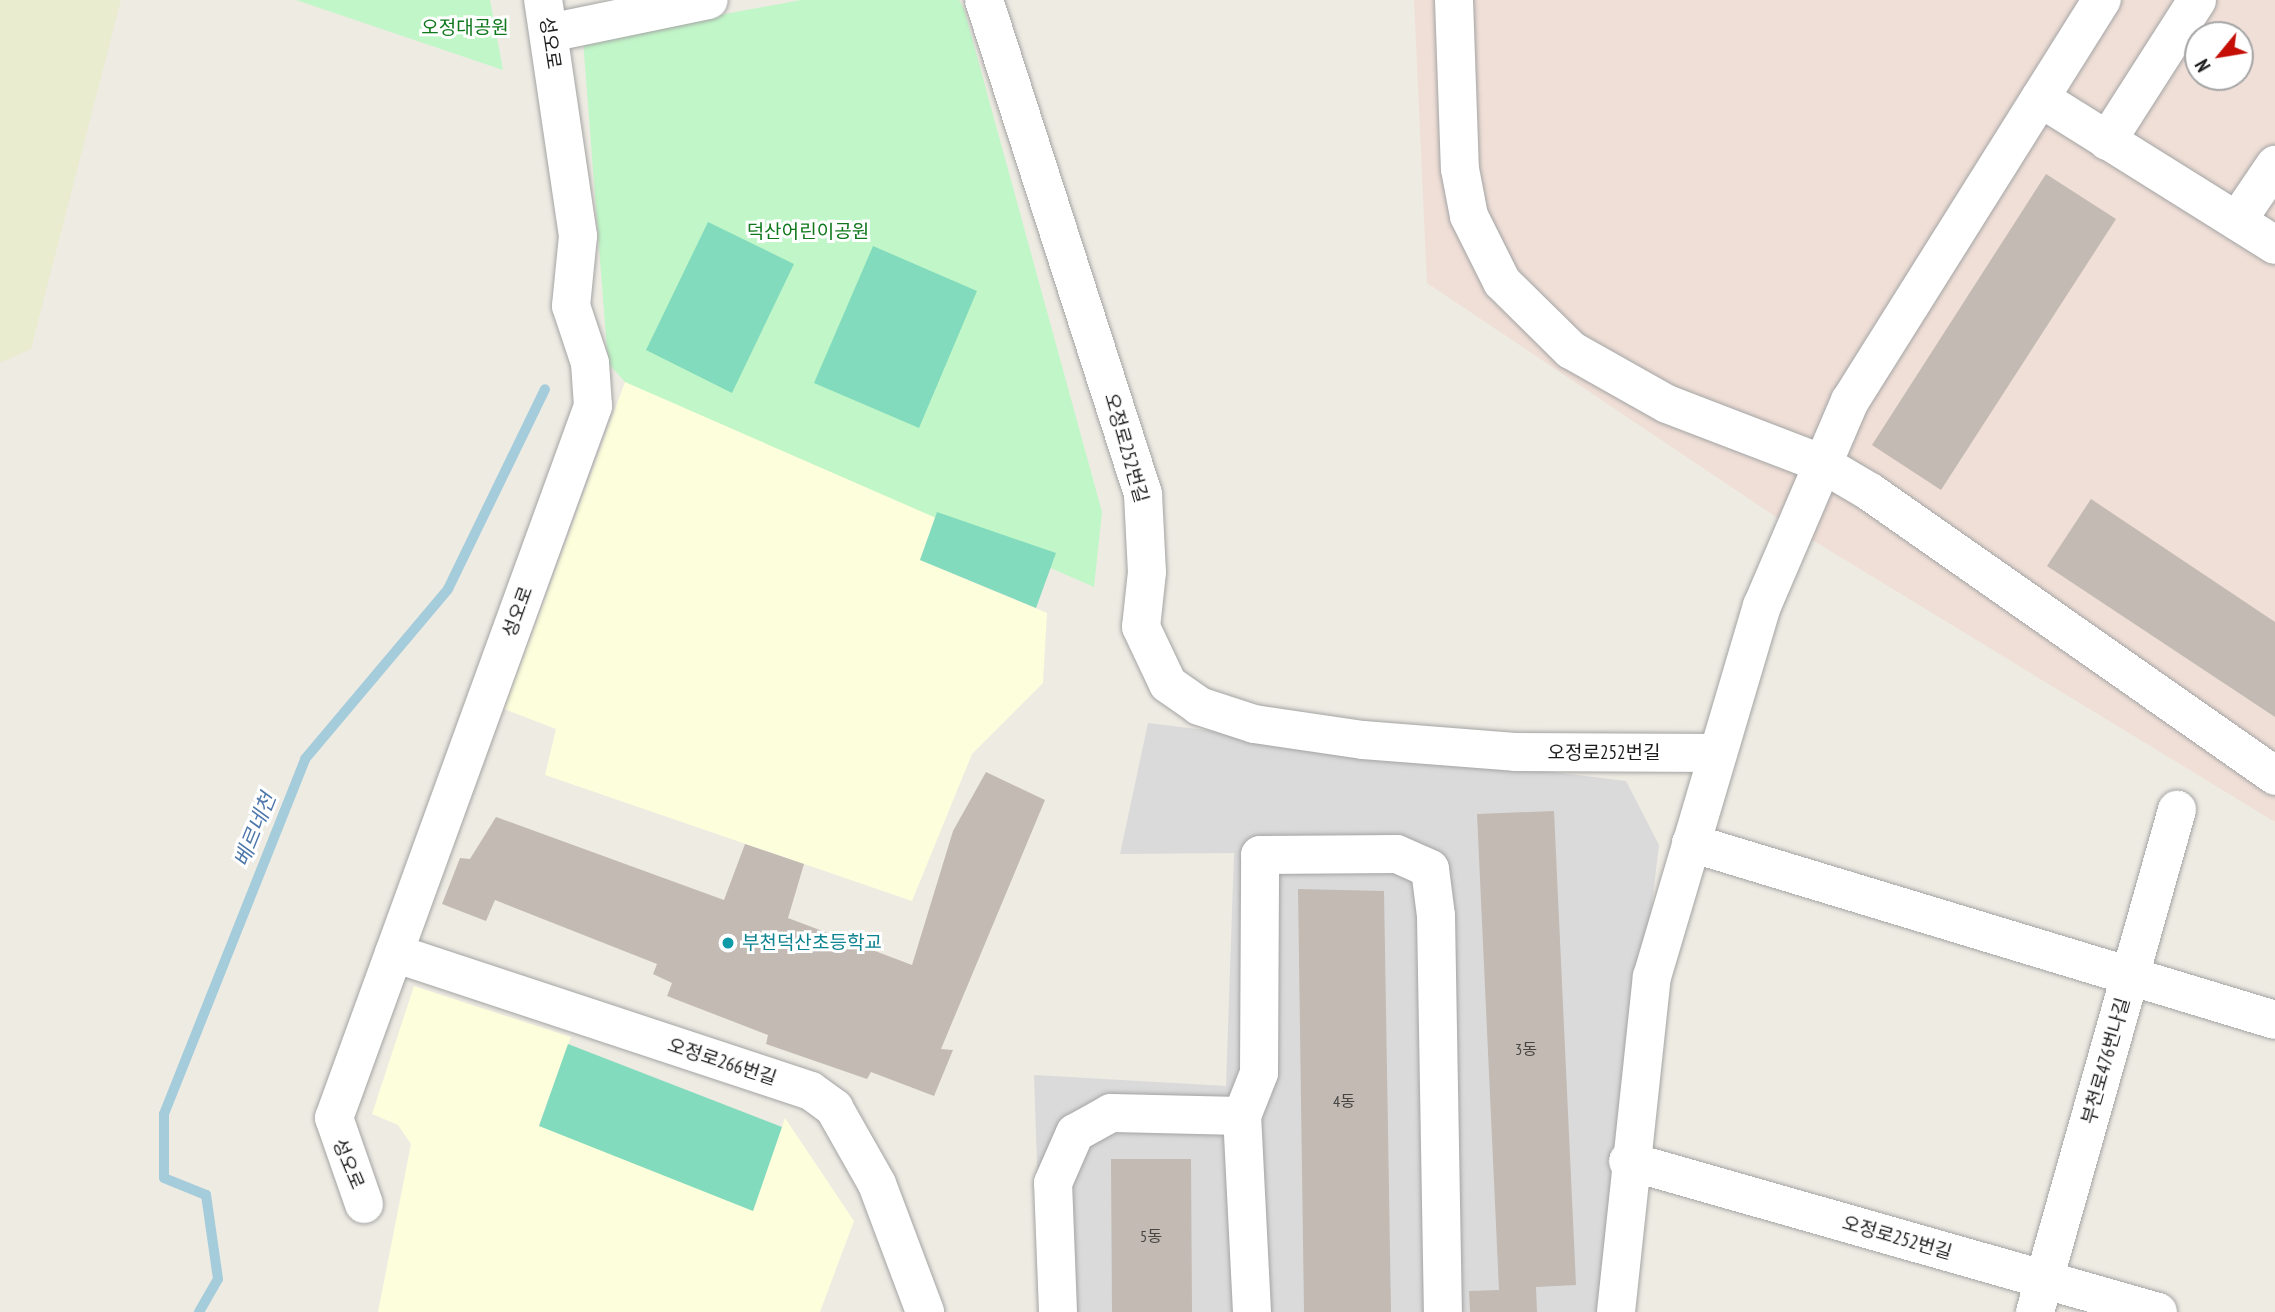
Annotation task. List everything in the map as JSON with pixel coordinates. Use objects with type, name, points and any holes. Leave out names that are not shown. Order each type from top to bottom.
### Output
[{"type":"street","points":[[546,17],[709,0]]},
{"type":"street","name":"오정로252번길","points":[[984,0],[1143,494],[1147,572],[1140,627],[1168,684],[1199,706],[1254,724],[1363,740],[1515,752],[1718,753]]},
{"type":"street","points":[[1454,0],[1460,169],[1469,216],[1502,282],[1572,350],[1667,404],[1821,463],[2275,776]]},
{"type":"street","points":[[1616,1312],[1628,1161],[1652,977],[1718,753],[1791,527],[1850,401],[2102,0]]},
{"type":"street","points":[[2107,141],[2197,0]]},
{"type":"street","name":"성오로","points":[[364,1204],[334,1118],[593,406],[590,363],[571,306],[578,236],[546,17]]},
{"type":"street","points":[[2040,98],[2275,245]]},
{"type":"street","points":[[2237,221],[2275,165]]},
{"type":"street","name":"부천로476번나길","points":[[2039,1296],[2177,810]]},
{"type":"street","points":[[1691,843],[2275,1020]]},
{"type":"street","points":[[1252,1312],[1242,1116],[1259,1073],[1260,855],[1397,854],[1430,869],[1436,916],[1443,1312]]},
{"type":"street","name":"오정로266번길","points":[[394,953],[811,1091],[834,1108],[877,1184],[925,1312]]},
{"type":"street","points":[[1058,1312],[1053,1183],[1075,1133],[1111,1113],[1242,1116]]},
{"type":"street","name":"오정로252번길","points":[[1628,1161],[2039,1296],[2158,1312]]},
{"type":"shaded area","points":[[0,0],[121,0],[31,349],[0,363]]},
{"type":"shaded area","points":[[1414,0],[2275,0],[2275,822],[1791,527],[1427,283]]},
{"type":"shaded area","points":[[625,382],[940,504],[920,560],[1047,613],[1043,683],[972,754],[912,901],[545,775],[556,729],[504,709]]},
{"type":"shaded area","points":[[1148,723],[1626,781],[1659,845],[1603,1312],[1042,1312],[1034,1075],[1226,1086],[1234,853],[1120,854]]},
{"type":"shaded area","points":[[414,986],[571,1037],[539,1125],[753,1210],[785,1118],[854,1221],[820,1312],[378,1312],[411,1144],[398,1125],[372,1114]]},
{"type":"green space","name":"오정대공원","points":[[296,0],[490,0],[503,70]]},
{"type":"green space","name":"덕산어린이공원","points":[[801,0],[959,0],[964,9],[1102,512],[1094,587],[625,382],[608,363],[583,40]]},
{"type":"green space","points":[[708,222],[794,264],[732,393],[646,350]]},
{"type":"green space","points":[[873,246],[977,291],[919,428],[814,383]]},
{"type":"green space","points":[[937,512],[1056,553],[1036,608],[920,560]]},
{"type":"green space","points":[[568,1044],[782,1127],[753,1211],[539,1126]]},
{"type":"building","points":[[2046,174],[2116,219],[1941,490],[1872,445]]},
{"type":"building","points":[[2091,499],[2275,622],[2275,717],[2047,566]]},
{"type":"building","name":"부천덕산초등학교","points":[[986,772],[1045,800],[941,1049],[953,1050],[934,1096],[871,1072],[867,1079],[766,1044],[768,1035],[667,996],[672,983],[653,974],[657,964],[495,900],[486,921],[442,904],[460,858],[470,859],[496,817],[724,900],[745,844],[804,864],[788,918],[912,965],[953,831]]},
{"type":"building","points":[[1554,811],[1576,1285],[1536,1287],[1537,1312],[1470,1312],[1469,1291],[1499,1290],[1477,814]]},
{"type":"building","points":[[1298,889],[1384,891],[1391,1312],[1304,1312]]},
{"type":"building","points":[[1111,1159],[1191,1159],[1192,1312],[1112,1312]]},
{"type":"waterway","name":"베르네천","points":[[199,1312],[218,1279],[206,1195],[164,1178],[164,1114],[305,759],[448,589],[545,389]]},
{"type":"place","name":"부천덕산초등학교","points":[[728,943]]}]
